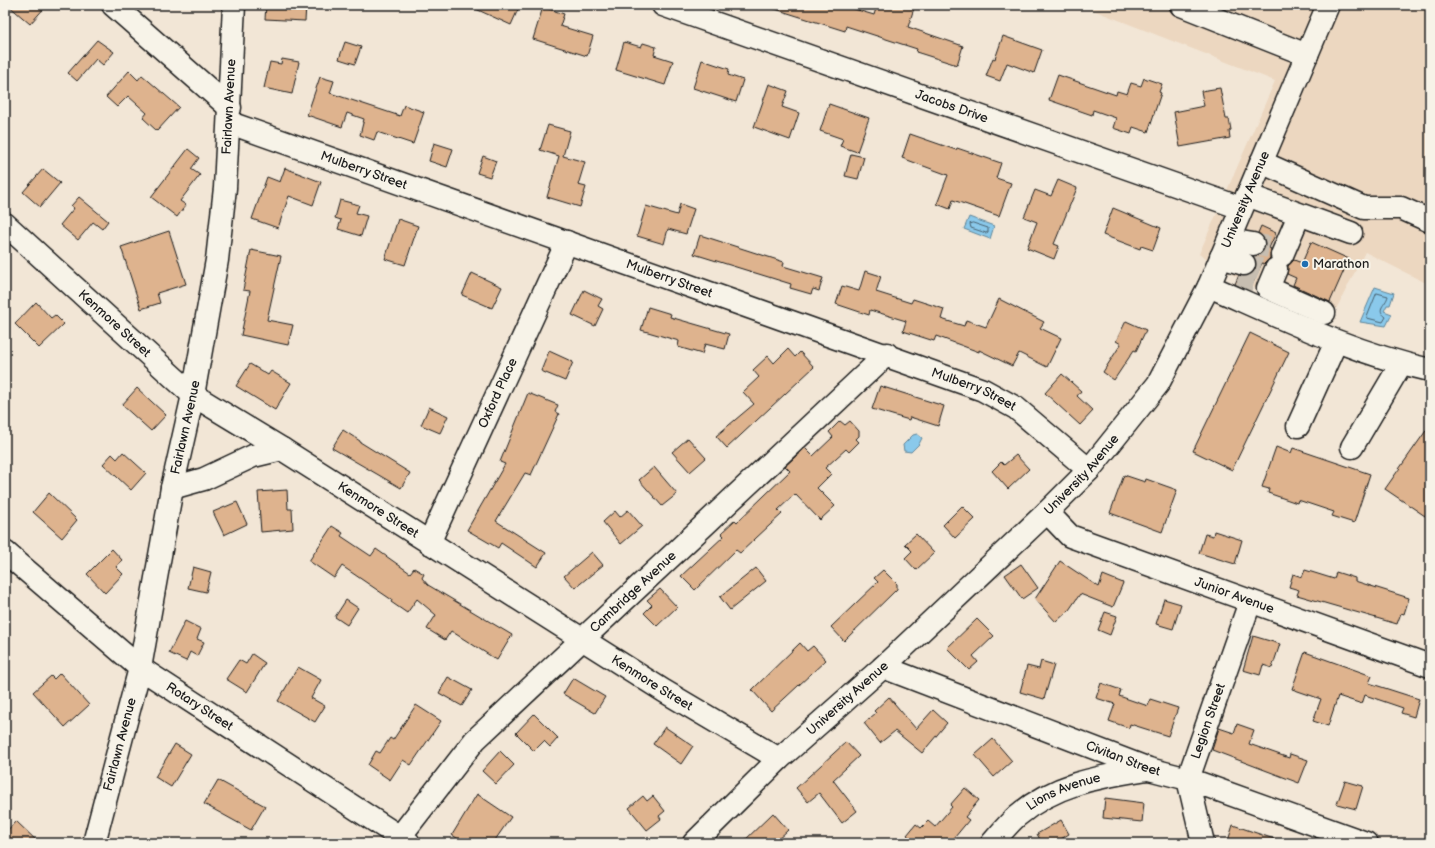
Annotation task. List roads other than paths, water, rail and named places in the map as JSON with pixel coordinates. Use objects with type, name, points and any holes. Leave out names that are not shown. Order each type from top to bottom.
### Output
[{"type":"street","name":"Mulberry Street","points":[[113,5],[230,115],[566,242],[887,354],[983,390],[1016,408],[1089,470]]},
{"type":"street","name":"Fairlawn Avenue","points":[[94,843],[140,668],[172,488],[193,395],[217,260],[225,188],[230,115],[234,5]]},
{"type":"street","name":"Jacobs Drive","points":[[663,5],[1244,201],[1299,215],[1351,234]]},
{"type":"street","points":[[1181,5],[1307,55]]},
{"type":"street","name":"University Avenue","points":[[694,843],[779,759],[883,667],[1047,512],[1089,470],[1158,384],[1219,263],[1328,5]]},
{"type":"street","points":[[1261,162],[1364,208],[1401,208],[1430,221]]},
{"type":"street","points":[[1264,265],[1299,215]]},
{"type":"street","name":"Kenmore Street","points":[[5,224],[193,395],[282,449],[664,691],[779,759]]},
{"type":"street","name":"Oxford Place","points":[[430,543],[566,242]]},
{"type":"street","points":[[1219,263],[1264,265]]},
{"type":"street","points":[[1219,263],[1264,265],[1324,313]]},
{"type":"street","points":[[1219,263],[1336,342],[1401,364],[1430,370]]},
{"type":"street","points":[[1298,426],[1336,342]]},
{"type":"street","name":"Cambridge Avenue","points":[[401,841],[475,740],[887,354]]},
{"type":"street","points":[[1352,447],[1401,364]]},
{"type":"street","points":[[172,488],[204,479],[253,456],[282,449]]},
{"type":"street","name":"Junior Avenue","points":[[1047,512],[1070,536],[1430,666]]},
{"type":"street","name":"Rotary Street","points":[[5,552],[140,668],[401,841]]},
{"type":"street","name":"Legion Street","points":[[1188,779],[1250,602]]},
{"type":"street","name":"Civitan Street","points":[[883,667],[1149,769],[1188,779],[1366,843]]},
{"type":"street","points":[[1086,780],[1092,767],[1092,757],[1088,746]]},
{"type":"street","name":"Lions Avenue","points":[[992,843],[1017,816],[1066,787],[1086,780],[1149,769]]},
{"type":"street","points":[[1188,779],[1203,843]]},
{"type":"water","points":[[969,217],[994,226],[990,239],[964,229]]},
{"type":"water","points":[[1375,287],[1394,293],[1390,305],[1387,305],[1384,311],[1392,314],[1386,326],[1360,322]]},
{"type":"water","points":[[917,434],[922,438],[919,444],[911,452],[904,451],[903,445],[913,435]]},
{"type":"tunnel","points":[[1253,244],[1269,247]]},
{"type":"tunnel","points":[[1244,264],[1260,269]]},
{"type":"tunnel","points":[[1238,278],[1254,283]]},
{"type":"place","name":"Marathon","points":[[1305,264]]}]
